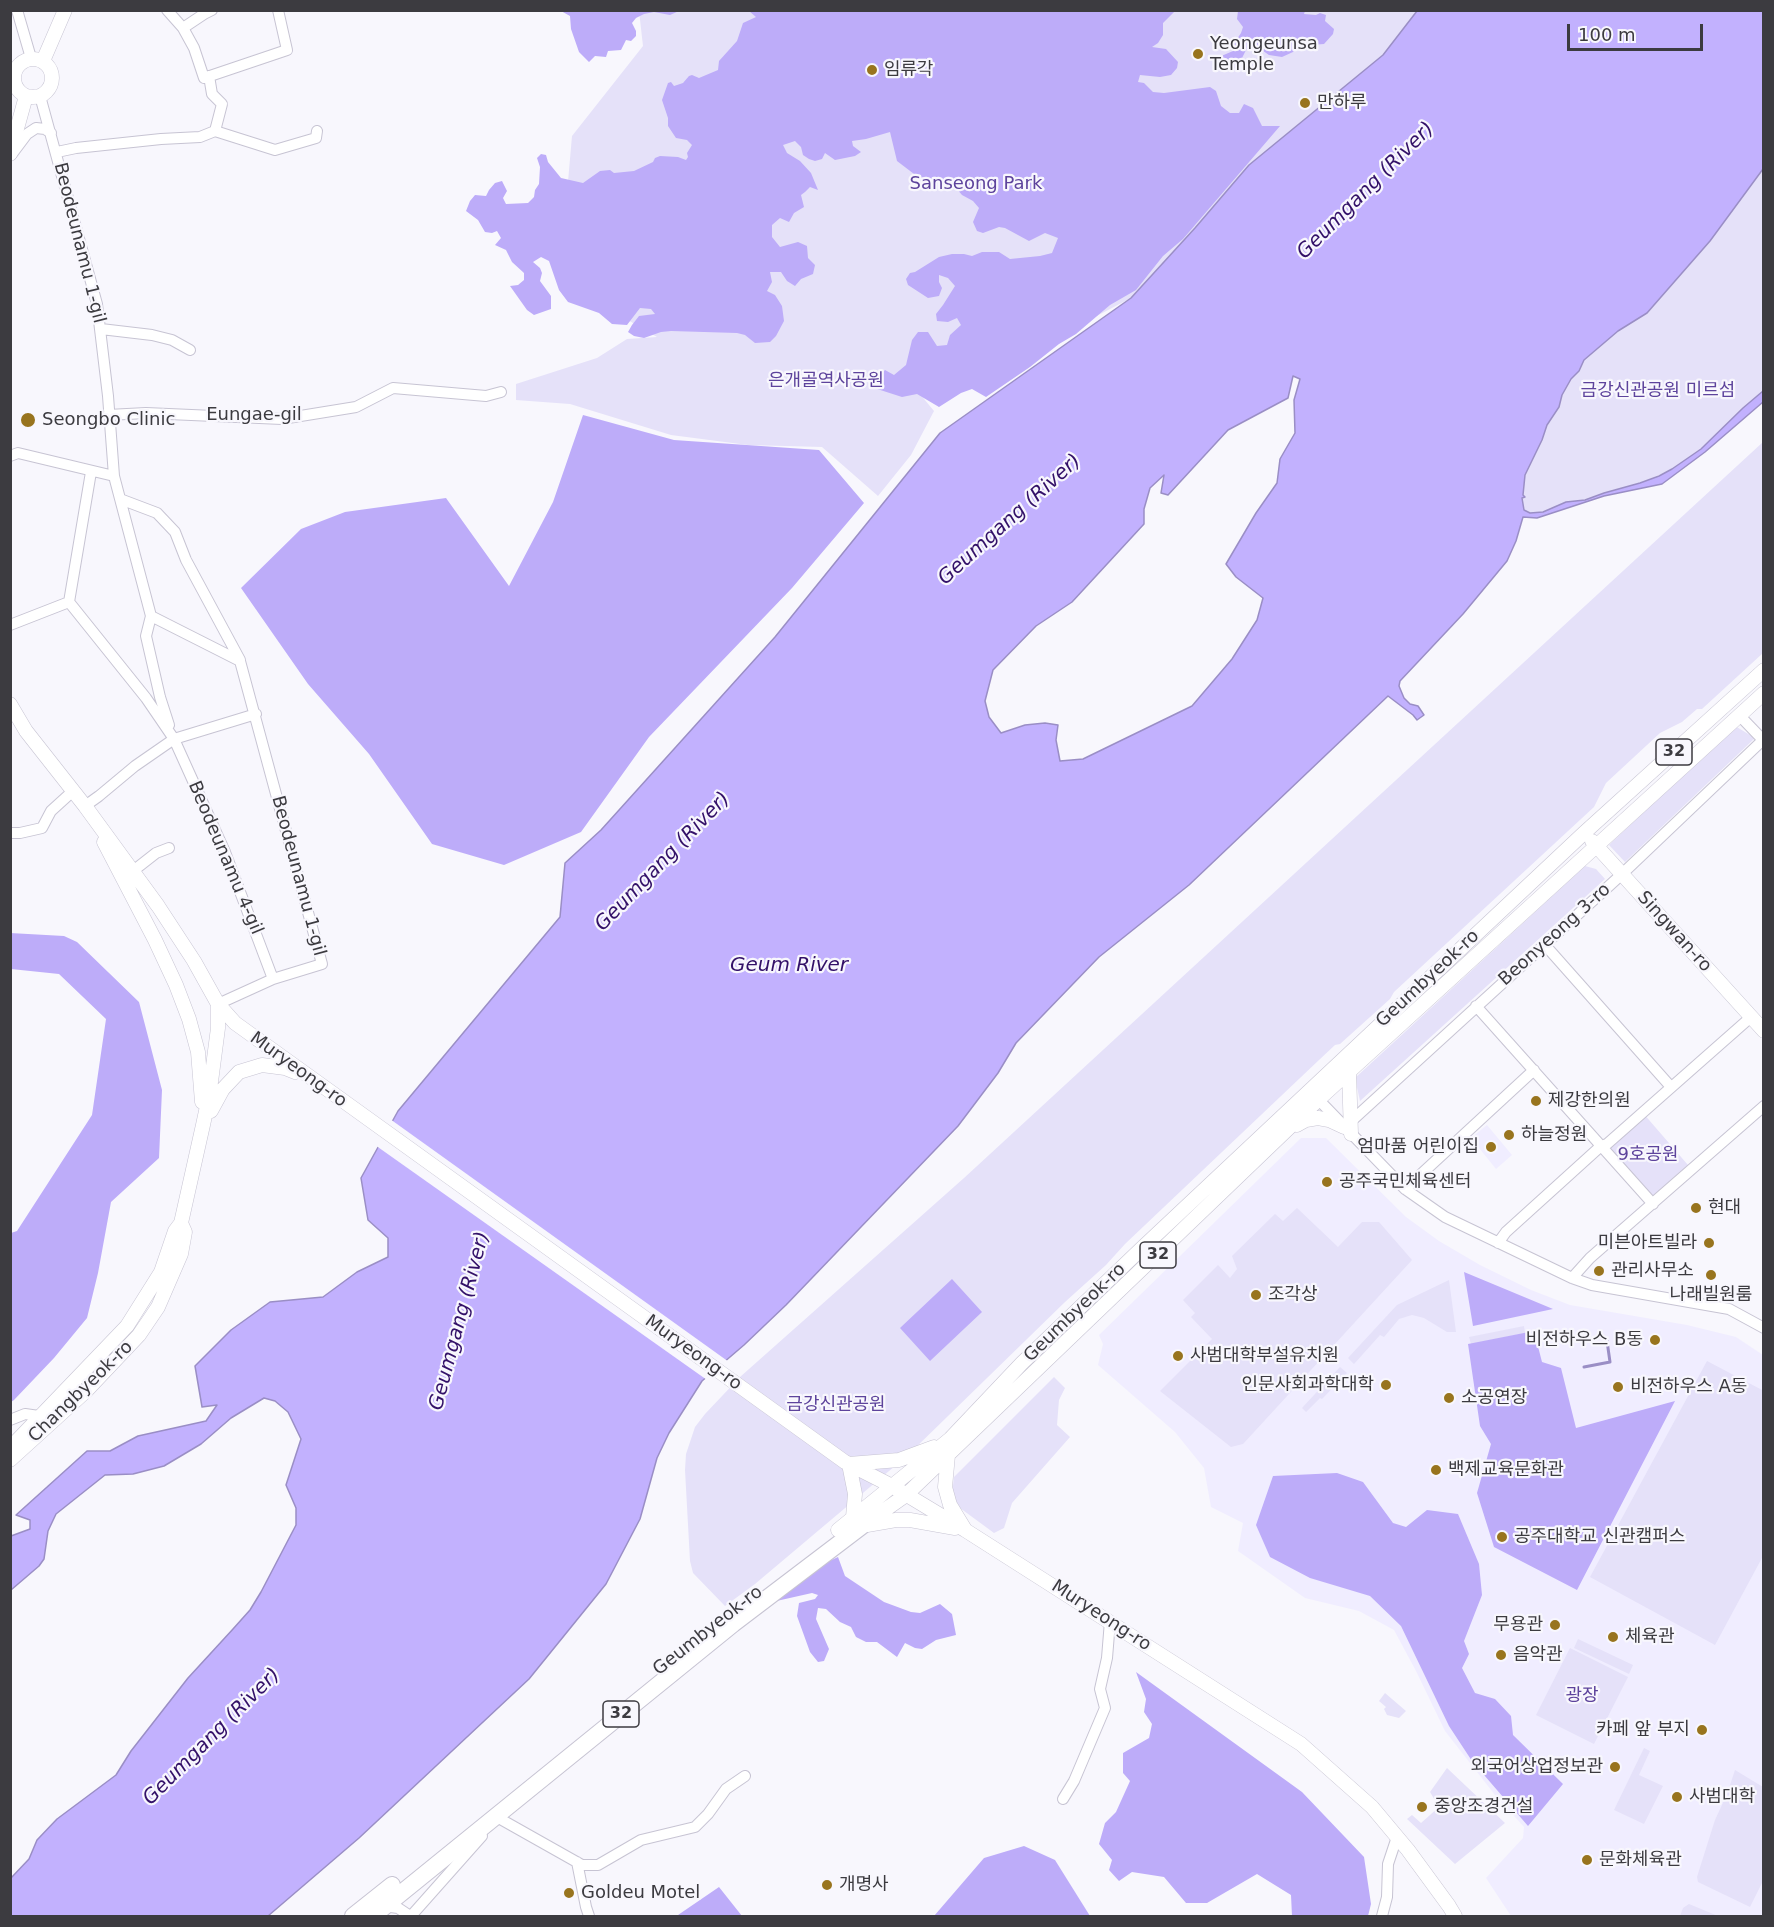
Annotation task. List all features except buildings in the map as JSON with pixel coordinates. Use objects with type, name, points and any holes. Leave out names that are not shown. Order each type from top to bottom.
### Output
[{"type":"highway","name":"Geumbyeok-ro","points":[[378,1911],[858,1522]]},
{"type":"highway","name":"Geumbyeok-ro","points":[[353,1917],[724,1617],[838,1530]]},
{"type":"main road","points":[[37,59],[51,70],[52,82],[45,93],[40,96],[26,96],[16,87],[14,75],[20,63],[37,59],[65,10]]},
{"type":"main road","points":[[11,151],[26,96]]},
{"type":"main road","name":"Geumbyeok-ro","points":[[858,1522],[892,1486],[950,1439],[1022,1363],[1315,1095],[1584,833],[1764,670]]},
{"type":"main road","name":"Geumbyeok-ro","points":[[838,1530],[858,1522],[906,1495],[1287,1131],[1315,1095],[1349,1072],[1764,693]]},
{"type":"main road","name":"Muryeong-ro","points":[[10,704],[14,721],[85,806],[133,871],[194,961],[218,1004],[234,1023],[847,1463],[892,1486],[965,1530],[1301,1744],[1372,1807],[1397,1837],[1455,1917]]},
{"type":"main road","points":[[85,806],[155,940],[189,1019],[198,1052],[203,1125]]},
{"type":"main road","name":"Singwan-ro","points":[[1584,833],[1764,1031]]},
{"type":"main road","name":"Changbyeok-ro","points":[[10,1448],[127,1326],[161,1272],[175,1231],[182,1223],[209,1097],[218,1028],[218,1004]]},
{"type":"main road","points":[[203,1125],[223,1089],[239,1072],[262,1065],[285,1068],[311,1079]]},
{"type":"main road","points":[[1287,1131],[1306,1120],[1318,1118],[1348,1128],[1352,1109],[1349,1072]]},
{"type":"main road","name":"Changbyeok-ro","points":[[10,1460],[86,1390],[139,1335],[158,1307],[181,1254],[185,1232],[182,1223]]},
{"type":"main road","points":[[950,1439],[899,1460],[847,1463],[855,1494],[858,1522],[909,1520],[965,1530]]},
{"type":"main road","points":[[948,1455],[945,1476],[947,1494],[950,1505],[965,1530]]},
{"type":"street","points":[[17,10],[37,59]]},
{"type":"street","points":[[167,10],[183,28],[194,48],[204,78],[287,50],[278,10]]},
{"type":"street","points":[[183,28],[212,10]]},
{"type":"street","points":[[209,76],[212,94],[222,104],[215,131]]},
{"type":"street","name":"Beodeunamu 1-gil","points":[[40,96],[86,261],[101,329],[114,476],[151,616]]},
{"type":"street","points":[[11,151],[36,128],[45,129],[51,133]]},
{"type":"street","points":[[57,153],[76,148],[200,136],[215,131],[274,150],[316,138],[317,131]]},
{"type":"street","points":[[101,329],[172,340],[189,350]]},
{"type":"street","name":"Eungae-gil","points":[[108,415],[146,413],[282,419],[356,407],[393,388],[486,396],[501,392]]},
{"type":"street","points":[[10,456],[18,453],[114,476]]},
{"type":"street","points":[[10,625],[69,602],[91,472]]},
{"type":"street","name":"Beodeunamu 1-gil","points":[[120,499],[157,513],[175,532],[186,560],[240,660],[322,964],[273,979],[218,1004]]},
{"type":"street","name":"Beodeunamu 4-gil","points":[[69,602],[146,698],[174,739],[225,852],[273,979]]},
{"type":"street","points":[[174,739],[160,697],[146,636],[151,616],[240,660]]},
{"type":"street","points":[[85,806],[135,766],[174,739],[256,714]]},
{"type":"street","name":"Beonyeong 3-ro","points":[[1348,1128],[1763,740],[1739,716]]},
{"type":"street","points":[[10,833],[42,828],[51,811],[73,791]]},
{"type":"street","points":[[133,871],[156,853],[169,848]]},
{"type":"street","points":[[1545,945],[1671,1087]]},
{"type":"street","points":[[1476,1006],[1653,1204]]},
{"type":"street","points":[[1497,1243],[1506,1232],[1601,1146],[1607,1144],[1751,1017]]},
{"type":"street","points":[[1405,1189],[1534,1071]]},
{"type":"street","points":[[1315,1095],[1405,1189],[1445,1217],[1572,1278],[1592,1285],[1729,1309],[1764,1328]]},
{"type":"street","points":[[1572,1278],[1590,1258],[1764,1106]]},
{"type":"street","points":[[10,1420],[25,1414],[39,1416]]},
{"type":"street","points":[[1063,1799],[1074,1781],[1105,1708],[1100,1689],[1107,1658],[1110,1621]]},
{"type":"street","points":[[378,1911],[398,1908],[411,1917],[480,1837],[495,1816],[577,1863],[598,1865],[641,1840],[695,1827],[708,1814],[726,1789],[746,1776]]},
{"type":"street","points":[[1382,1917],[1387,1897],[1388,1864],[1397,1837]]},
{"type":"street","points":[[577,1863],[590,1917]]},
{"type":"shaded area","name":"엄마품 어린이집","points":[[1487,1125],[1512,1155],[1496,1169],[1471,1138]]},
{"type":"shaded area","name":"공주대학교 신관캠퍼스","points":[[1301,1138],[1326,1138],[1406,1217],[1439,1241],[1480,1265],[1531,1290],[1570,1305],[1687,1325],[1736,1337],[1763,1355],[1763,1916],[1511,1916],[1486,1878],[1523,1838],[1524,1827],[1495,1795],[1445,1731],[1394,1630],[1359,1611],[1305,1598],[1238,1551],[1243,1523],[1211,1507],[1204,1468],[1175,1432],[1098,1365],[1103,1344],[1099,1335]]},
{"type":"green space","points":[[561,11],[679,11],[670,15],[654,12],[636,18],[632,23],[636,36],[631,41],[626,40],[621,50],[608,51],[606,57],[595,56],[589,62],[579,52],[571,29],[570,16]]},
{"type":"green space","name":"Sanseong Park","points":[[639,11],[1417,11],[1383,55],[1249,165],[1131,298],[1028,352],[910,382],[934,411],[911,455],[878,496],[822,447],[748,445],[671,435],[570,404],[516,400],[516,384],[597,358],[627,339],[657,337],[585,295],[563,239],[572,136],[643,46]]},
{"type":"green space","name":"Sanseong Park","points":[[749,11],[1175,11],[1163,23],[1163,35],[1152,47],[1166,49],[1178,62],[1177,68],[1171,75],[1160,77],[1140,75],[1138,82],[1144,83],[1153,92],[1164,93],[1210,87],[1216,91],[1221,106],[1230,113],[1239,113],[1244,104],[1253,108],[1262,126],[1280,126],[1183,239],[1163,256],[1136,290],[1110,305],[1076,334],[986,397],[972,389],[939,407],[917,394],[902,397],[871,387],[871,380],[885,370],[894,375],[906,365],[912,340],[918,332],[928,332],[937,346],[947,345],[950,335],[961,325],[957,318],[948,322],[937,321],[936,314],[955,286],[948,278],[939,275],[942,288],[939,296],[928,298],[908,285],[906,279],[910,273],[939,257],[952,254],[972,256],[982,252],[999,252],[1010,259],[1052,253],[1058,238],[1045,233],[1029,241],[999,227],[983,233],[977,231],[973,222],[979,208],[973,201],[962,195],[950,181],[918,177],[897,161],[890,132],[852,141],[853,146],[861,152],[855,156],[835,160],[825,153],[822,159],[815,161],[809,159],[803,155],[801,147],[795,141],[783,145],[787,153],[800,161],[811,173],[818,190],[810,187],[801,195],[804,207],[794,213],[789,222],[780,218],[772,225],[772,237],[780,247],[798,242],[807,246],[808,258],[815,265],[813,274],[801,279],[795,286],[787,281],[781,272],[770,272],[772,282],[767,291],[775,295],[782,306],[784,321],[770,342],[755,343],[745,335],[737,333],[671,331],[644,338],[634,336],[628,332],[632,325],[639,316],[655,314],[651,309],[640,308],[627,325],[612,324],[599,313],[568,302],[559,290],[549,261],[541,257],[533,262],[540,268],[542,273],[540,281],[551,296],[551,309],[534,315],[527,310],[510,286],[518,285],[524,280],[524,273],[512,262],[506,250],[495,245],[501,238],[497,231],[485,232],[478,220],[466,211],[470,201],[475,195],[486,196],[495,183],[502,181],[507,191],[503,198],[506,204],[528,203],[534,197],[539,184],[540,167],[537,158],[541,154],[546,155],[548,162],[561,178],[583,183],[600,171],[610,170],[614,173],[634,171],[660,156],[686,160],[692,145],[687,140],[676,138],[668,126],[662,100],[668,83],[671,82],[674,86],[683,83],[689,76],[699,78],[718,70],[719,61],[737,41],[743,23],[756,17]]},
{"type":"green space","points":[[1238,11],[1305,11],[1304,14],[1316,15],[1320,13],[1326,15],[1325,21],[1334,29],[1333,34],[1324,44],[1297,46],[1293,52],[1282,57],[1269,55],[1253,44],[1247,48],[1235,68],[1230,70],[1216,62],[1219,57],[1233,51],[1233,45],[1241,33],[1243,27],[1237,19]]},
{"type":"green space","name":"금강신관공원 미르섬","points":[[1763,169],[1763,391],[1701,449],[1672,469],[1641,483],[1585,500],[1566,502],[1543,512],[1530,513],[1524,510],[1522,498],[1525,475],[1547,425],[1559,408],[1562,395],[1584,360],[1618,331],[1647,313],[1710,241]]},
{"type":"green space","points":[[583,415],[674,440],[819,450],[864,503],[792,588],[649,737],[581,832],[504,865],[432,844],[369,754],[308,684],[241,588],[301,529],[345,512],[446,498],[509,586],[553,502]]},
{"type":"green space","name":"금강신관공원","points":[[1763,442],[1763,653],[1702,709],[1697,709],[1682,722],[1660,733],[1606,783],[1594,807],[1394,992],[1390,999],[1319,1060],[908,1455],[755,1584],[725,1606],[693,1573],[690,1561],[686,1454],[695,1427],[705,1414],[740,1377],[964,1178]]},
{"type":"green space","points":[[1735,726],[1755,738],[1625,862],[1609,845]]},
{"type":"green space","points":[[1585,866],[1596,869],[1605,879],[1360,1101],[1355,1078]]},
{"type":"green space","points":[[10,933],[64,936],[77,942],[139,1002],[162,1090],[159,1158],[111,1202],[87,1318],[54,1358],[11,1402],[11,1233],[17,1231],[92,1115],[106,1019],[59,974],[11,969]]},
{"type":"green space","name":"9호공원","points":[[1643,1113],[1688,1165],[1652,1197],[1607,1144]]},
{"type":"green space","points":[[1297,1208],[1338,1247],[1362,1222],[1379,1222],[1412,1260],[1243,1444],[1231,1447],[1160,1391],[1212,1339],[1191,1317],[1195,1313],[1183,1300],[1218,1265],[1230,1278],[1237,1269],[1232,1256],[1275,1214],[1283,1221]]},
{"type":"green space","points":[[1464,1272],[1553,1309],[1473,1326]]},
{"type":"green space","points":[[952,1279],[982,1312],[930,1361],[900,1328]]},
{"type":"green space","points":[[1449,1280],[1456,1332],[1447,1332],[1424,1318],[1412,1315],[1399,1319],[1384,1337],[1380,1335],[1354,1364],[1348,1358],[1397,1305]]},
{"type":"green space","points":[[1524,1326],[1525,1333],[1471,1344],[1469,1337]]},
{"type":"green space","points":[[1534,1331],[1542,1362],[1561,1368],[1576,1428],[1675,1401],[1577,1590],[1494,1547],[1477,1493],[1491,1444],[1480,1426],[1468,1344]]},
{"type":"green space","points":[[1707,1361],[1764,1391],[1763,1556],[1715,1645],[1590,1577]]},
{"type":"green space","points":[[1340,1367],[1347,1373],[1306,1412],[1302,1408]]},
{"type":"green space","points":[[1054,1377],[1065,1388],[1059,1400],[1057,1425],[1070,1437],[1012,1503],[1004,1528],[994,1533],[960,1508],[952,1494],[954,1477]]},
{"type":"green space","points":[[1337,1473],[1363,1482],[1393,1523],[1406,1527],[1427,1510],[1458,1514],[1479,1564],[1482,1595],[1464,1641],[1469,1654],[1462,1668],[1475,1693],[1495,1699],[1511,1716],[1513,1735],[1563,1784],[1528,1826],[1472,1761],[1449,1726],[1401,1626],[1370,1596],[1310,1578],[1270,1557],[1256,1525],[1273,1476]]},
{"type":"green space","points":[[838,1557],[845,1576],[884,1602],[920,1613],[940,1604],[952,1614],[956,1635],[936,1640],[922,1649],[905,1643],[897,1657],[877,1642],[866,1642],[856,1637],[851,1627],[840,1622],[826,1609],[818,1608],[816,1619],[829,1649],[824,1661],[818,1662],[810,1652],[797,1616],[799,1603],[815,1599],[818,1595],[812,1593],[772,1602],[825,1563]]},
{"type":"green space","points":[[1578,1639],[1633,1665],[1629,1674],[1574,1648]]},
{"type":"green space","name":"광장","points":[[1570,1648],[1628,1677],[1594,1744],[1536,1715]]},
{"type":"green space","points":[[1136,1672],[1302,1792],[1364,1857],[1371,1904],[1368,1916],[1292,1916],[1291,1895],[1257,1874],[1207,1903],[1186,1903],[1164,1877],[1132,1872],[1119,1881],[1109,1870],[1112,1860],[1099,1844],[1105,1823],[1116,1812],[1130,1781],[1123,1773],[1123,1753],[1149,1738],[1152,1724],[1144,1712],[1146,1699]]},
{"type":"green space","points":[[1385,1693],[1406,1711],[1399,1718],[1387,1715],[1384,1709],[1386,1707],[1379,1701]]},
{"type":"green space","points":[[1644,1748],[1650,1751],[1639,1775],[1663,1786],[1644,1824],[1614,1810]]},
{"type":"green space","points":[[1447,1768],[1505,1823],[1455,1864],[1407,1819],[1412,1815],[1421,1823],[1439,1807],[1430,1792]]},
{"type":"green space","points":[[1735,1770],[1763,1787],[1763,1881],[1750,1907],[1698,1882],[1697,1877],[1715,1820]]},
{"type":"green space","points":[[1024,1846],[1055,1860],[1090,1916],[934,1916],[984,1858]]},
{"type":"green space","points":[[719,1887],[742,1916],[677,1916],[678,1915]]},
{"type":"green space","points":[[1689,1904],[1718,1916],[1680,1916],[1683,1908]]},
{"type":"water","name":"Geum River","points":[[1417,11],[1763,11],[1763,169],[1710,241],[1647,313],[1618,331],[1584,360],[1562,395],[1559,407],[1547,425],[1525,475],[1523,495],[1525,497],[1522,498],[1524,510],[1530,513],[1543,512],[1566,502],[1585,500],[1659,476],[1701,449],[1763,391],[1763,402],[1705,452],[1662,484],[1604,496],[1537,518],[1523,517],[1507,561],[1463,614],[1400,681],[1399,686],[1404,698],[1410,704],[1418,706],[1424,715],[1417,720],[1388,696],[1189,885],[1099,957],[1016,1043],[998,1073],[958,1126],[786,1305],[702,1381],[669,1433],[657,1458],[640,1519],[606,1584],[529,1679],[359,1838],[268,1916],[11,1916],[11,1878],[29,1859],[37,1840],[57,1819],[116,1775],[131,1751],[188,1678],[250,1610],[261,1592],[296,1525],[296,1508],[286,1485],[301,1439],[288,1412],[275,1401],[264,1398],[231,1418],[201,1444],[164,1466],[133,1474],[105,1475],[56,1514],[48,1531],[44,1559],[11,1590],[11,1536],[30,1529],[30,1520],[16,1515],[87,1451],[110,1451],[138,1436],[206,1421],[217,1405],[202,1407],[195,1366],[231,1330],[270,1302],[323,1297],[357,1272],[388,1257],[388,1238],[368,1220],[361,1178],[398,1111],[560,917],[565,863],[601,830],[775,637],[940,433],[1131,298],[1249,165],[1383,55]],"holes":[[[1293,376],[1300,379],[1294,400],[1295,433],[1280,459],[1277,483],[1226,564],[1236,577],[1263,598],[1257,620],[1232,659],[1192,706],[1083,759],[1060,761],[1056,740],[1058,725],[1045,723],[1025,725],[1001,733],[989,717],[985,701],[993,670],[1036,626],[1072,602],[1144,524],[1144,509],[1150,488],[1164,475],[1161,493],[1168,495],[1228,430],[1288,398]]]},
{"type":"pier","points":[[390,1119],[729,1362],[707,1380],[375,1145]]},
{"type":"waterway","points":[[1584,1367],[1610,1362],[1607,1341]]},
{"type":"place","name":"Yeongeunsa Temple","points":[[1198,54]]},
{"type":"place","name":"임류각","points":[[872,70]]},
{"type":"place","name":"만하루","points":[[1305,103]]},
{"type":"place","name":"Seongbo Clinic","points":[[28,420]]},
{"type":"place","name":"제강한의원","points":[[1536,1101]]},
{"type":"place","name":"하늘정원","points":[[1509,1135]]},
{"type":"place","name":"엄마품 어린이집","points":[[1491,1147]]},
{"type":"place","name":"공주국민체육센터","points":[[1327,1182]]},
{"type":"place","name":"현대","points":[[1696,1208]]},
{"type":"place","name":"미븐아트빌라","points":[[1709,1243]]},
{"type":"place","name":"관리사무소","points":[[1599,1271]]},
{"type":"place","name":"나래빌원룸","points":[[1711,1275]]},
{"type":"place","name":"조각상","points":[[1256,1295]]},
{"type":"place","name":"비전하우스 B동","points":[[1655,1340]]},
{"type":"place","name":"사범대학부설유치원","points":[[1178,1356]]},
{"type":"place","name":"인문사회과학대학","points":[[1386,1385]]},
{"type":"place","name":"비전하우스 A동","points":[[1618,1387]]},
{"type":"place","name":"소공연장","points":[[1449,1398]]},
{"type":"place","name":"백제교육문화관","points":[[1436,1470]]},
{"type":"place","name":"공주대학교 신관캠퍼스","points":[[1502,1537]]},
{"type":"place","name":"무용관","points":[[1555,1625]]},
{"type":"place","name":"체육관","points":[[1613,1637]]},
{"type":"place","name":"음악관","points":[[1501,1655]]},
{"type":"place","name":"카페 앞 부지","points":[[1702,1730]]},
{"type":"place","name":"외국어상업정보관","points":[[1615,1767]]},
{"type":"place","name":"사범대학","points":[[1677,1797]]},
{"type":"place","name":"중앙조경건설","points":[[1422,1807]]},
{"type":"place","name":"문화체육관","points":[[1587,1860]]},
{"type":"place","name":"개명사","points":[[827,1885]]},
{"type":"place","name":"Goldeu Motel","points":[[569,1893]]},
{"type":"water label","name":"Geumgang (River)","points":[[1366,191]]},
{"type":"water label","name":"Geumgang (River)","points":[[1010,520]]},
{"type":"water label","name":"Geumgang (River)","points":[[663,862]]},
{"type":"water label","name":"Geumgang (River)","points":[[460,1321]]},
{"type":"water label","name":"Geumgang (River)","points":[[212,1737]]},
{"type":"park label","name":"은개골역사공원","points":[[826,381]]}]
